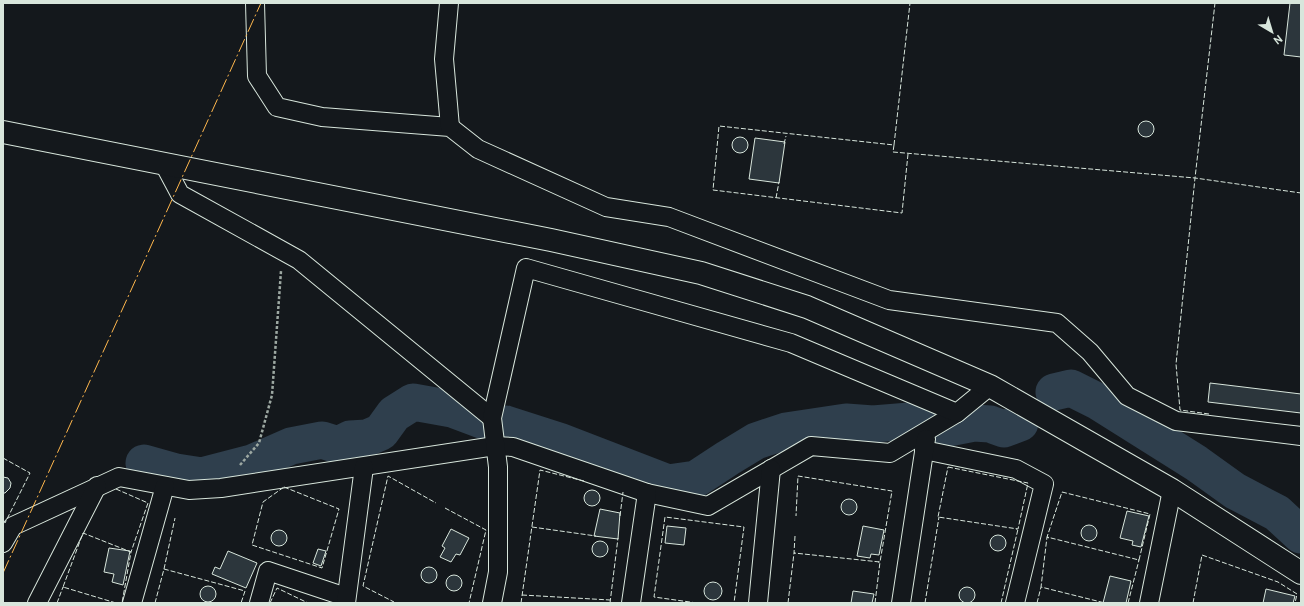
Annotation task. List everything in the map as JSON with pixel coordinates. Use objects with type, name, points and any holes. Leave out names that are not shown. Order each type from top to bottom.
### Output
[{"type":"street","points":[[255,3],[257,76],[277,107],[322,117],[450,128],[478,149],[606,207],[669,217],[889,300],[1057,323],[1090,352],[1127,396],[1176,421],[1301,436]]},
{"type":"street","points":[[449,3],[444,59],[450,128]]},
{"type":"street","points":[[3,132],[551,240],[701,273],[807,307],[990,386],[1172,490],[1301,573]]},
{"type":"street","points":[[164,164],[180,194],[299,260],[492,418]]},
{"type":"street","points":[[492,603],[498,572],[498,467],[492,418],[526,268],[791,343],[957,413]]},
{"type":"street","points":[[3,544],[13,526],[118,477],[188,490],[221,488],[495,446],[514,447],[647,493],[708,506],[811,446],[890,453],[957,413],[990,386]]},
{"type":"street","points":[[901,603],[927,431]]},
{"type":"street","points":[[924,450],[1016,469],[1044,484],[1015,603]]},
{"type":"street","points":[[259,603],[268,571],[346,600],[364,466]]},
{"type":"street","points":[[758,603],[771,469]]},
{"type":"street","points":[[37,603],[97,486]]},
{"type":"street","points":[[132,603],[165,486]]},
{"type":"street","points":[[1149,603],[1172,490]]},
{"type":"street","points":[[631,603],[647,493]]},
{"type":"path","points":[[221,488],[225,481],[259,443],[272,395],[282,251]]},
{"type":"building","points":[[1290,3],[1301,3],[1301,57],[1284,55]]},
{"type":"building","points":[[1146,121],[1153,126],[1154,129],[1149,136],[1146,137],[1139,132],[1138,129],[1143,122]]},
{"type":"building","points":[[740,137],[747,142],[748,145],[743,152],[740,153],[733,148],[732,145],[737,138]]},
{"type":"building","points":[[755,138],[785,142],[779,183],[749,179]]},
{"type":"building","points":[[1210,383],[1301,394],[1301,413],[1208,402]]},
{"type":"building","points":[[3,477],[8,478],[11,483],[10,488],[5,493],[3,493]]},
{"type":"building","points":[[592,490],[598,492],[600,498],[598,504],[592,506],[586,504],[584,498],[586,492]]},
{"type":"building","points":[[849,499],[856,504],[857,507],[852,514],[849,515],[842,510],[841,507],[846,500]]},
{"type":"building","points":[[600,509],[620,513],[618,539],[594,536]]},
{"type":"building","points":[[1127,511],[1149,516],[1141,547],[1132,545],[1133,541],[1120,538]]},
{"type":"building","points":[[1089,525],[1096,530],[1097,533],[1092,540],[1089,541],[1082,536],[1081,533],[1086,526]]},
{"type":"building","points":[[667,526],[686,528],[684,545],[665,543]]},
{"type":"building","points":[[863,526],[884,530],[879,555],[871,554],[870,558],[857,556]]},
{"type":"building","points":[[451,529],[469,538],[460,555],[456,554],[451,562],[440,557],[445,548],[442,546]]},
{"type":"building","points":[[279,530],[285,532],[287,538],[285,544],[279,546],[273,544],[271,538],[273,532]]},
{"type":"building","points":[[998,535],[1005,540],[1006,543],[1001,550],[998,551],[991,546],[990,543],[995,536]]},
{"type":"building","points":[[600,541],[606,543],[608,549],[606,555],[600,557],[594,555],[592,549],[594,543]]},
{"type":"building","points":[[109,548],[130,551],[123,585],[112,582],[114,574],[104,572]]},
{"type":"building","points":[[318,549],[326,551],[321,566],[313,563]]},
{"type":"building","points":[[228,551],[257,563],[246,588],[212,574],[215,567],[220,569]]},
{"type":"building","points":[[429,567],[435,569],[437,575],[435,581],[429,583],[423,581],[421,575],[423,569]]},
{"type":"building","points":[[454,575],[460,577],[462,583],[460,589],[454,591],[448,589],[446,583],[448,577]]},
{"type":"building","points":[[1110,576],[1131,581],[1126,603],[1103,603]]},
{"type":"building","points":[[713,582],[719,585],[722,591],[719,597],[713,600],[707,597],[704,591],[707,585]]},
{"type":"building","points":[[208,586],[214,588],[216,594],[214,600],[208,602],[202,600],[200,594],[202,588]]},
{"type":"building","points":[[967,587],[974,592],[975,595],[970,602],[967,603],[960,598],[959,595],[964,588]]},
{"type":"building","points":[[1266,589],[1295,596],[1293,603],[1263,603]]},
{"type":"building","points":[[853,591],[874,594],[872,603],[851,603]]},
{"type":"waterway","points":[[1054,392],[1071,388],[1099,402],[1196,463],[1235,491],[1277,513],[1301,535]]},
{"type":"waterway","points":[[144,463],[176,472],[202,476],[252,463],[291,446],[322,440],[338,445],[350,439],[367,438],[381,432],[394,414],[413,402],[452,409],[484,421]]},
{"type":"waterway","points":[[506,424],[559,441],[668,483],[696,479],[756,441],[786,431],[846,422],[873,424],[922,420]]},
{"type":"waterway","points":[[943,429],[974,423],[990,424],[1004,429],[1020,423]]},
{"type":"fence","points":[[894,145],[910,3]]},
{"type":"fence","points":[[1209,414],[1180,410],[1176,364],[1215,3]]},
{"type":"fence","points":[[908,154],[902,213],[713,190],[719,126],[894,145],[893,152],[1195,178],[1301,193]]},
{"type":"fence","points":[[784,144],[786,136]]},
{"type":"fence","points":[[776,198],[779,182]]},
{"type":"fence","points":[[3,458],[30,473],[5,523]]},
{"type":"fence","points":[[948,467],[1028,483],[1018,529],[938,517],[948,467]]},
{"type":"fence","points":[[521,603],[540,470],[584,481]]},
{"type":"fence","points":[[394,603],[363,586],[388,476],[436,503]]},
{"type":"fence","points":[[795,536],[794,553],[880,562],[892,491],[798,476],[796,516]]},
{"type":"fence","points":[[284,487],[339,509],[322,568],[252,545],[263,502],[284,487]]},
{"type":"fence","points":[[116,489],[148,503],[131,552]]},
{"type":"fence","points":[[620,516],[623,492]]},
{"type":"fence","points":[[1062,492],[1150,514],[1139,560],[1047,537],[1062,492]]},
{"type":"fence","points":[[445,508],[486,530],[469,603]]},
{"type":"fence","points":[[697,603],[654,597],[665,517],[744,527],[734,603]]},
{"type":"fence","points":[[925,603],[939,517]]},
{"type":"fence","points":[[164,569],[175,518]]},
{"type":"fence","points":[[532,527],[596,536]]},
{"type":"fence","points":[[1001,603],[1018,529],[1016,529]]},
{"type":"fence","points":[[116,603],[63,587],[83,533],[131,552],[122,603]]},
{"type":"fence","points":[[1049,538],[1047,537],[1041,587],[1105,603]]},
{"type":"fence","points":[[610,603],[618,538]]},
{"type":"fence","points":[[788,603],[795,553]]},
{"type":"fence","points":[[1193,603],[1202,555],[1278,582],[1297,594],[1295,603]]},
{"type":"fence","points":[[1128,603],[1138,560]]},
{"type":"fence","points":[[875,603],[880,562],[878,562]]},
{"type":"fence","points":[[155,603],[164,569],[245,591],[241,603]]},
{"type":"fence","points":[[57,603],[64,587]]},
{"type":"fence","points":[[1037,603],[1041,587]]},
{"type":"fence","points":[[270,603],[277,588],[308,603]]},
{"type":"fence","points":[[522,595],[610,600]]},
{"type":"power","points":[[3,573],[261,3]]}]
